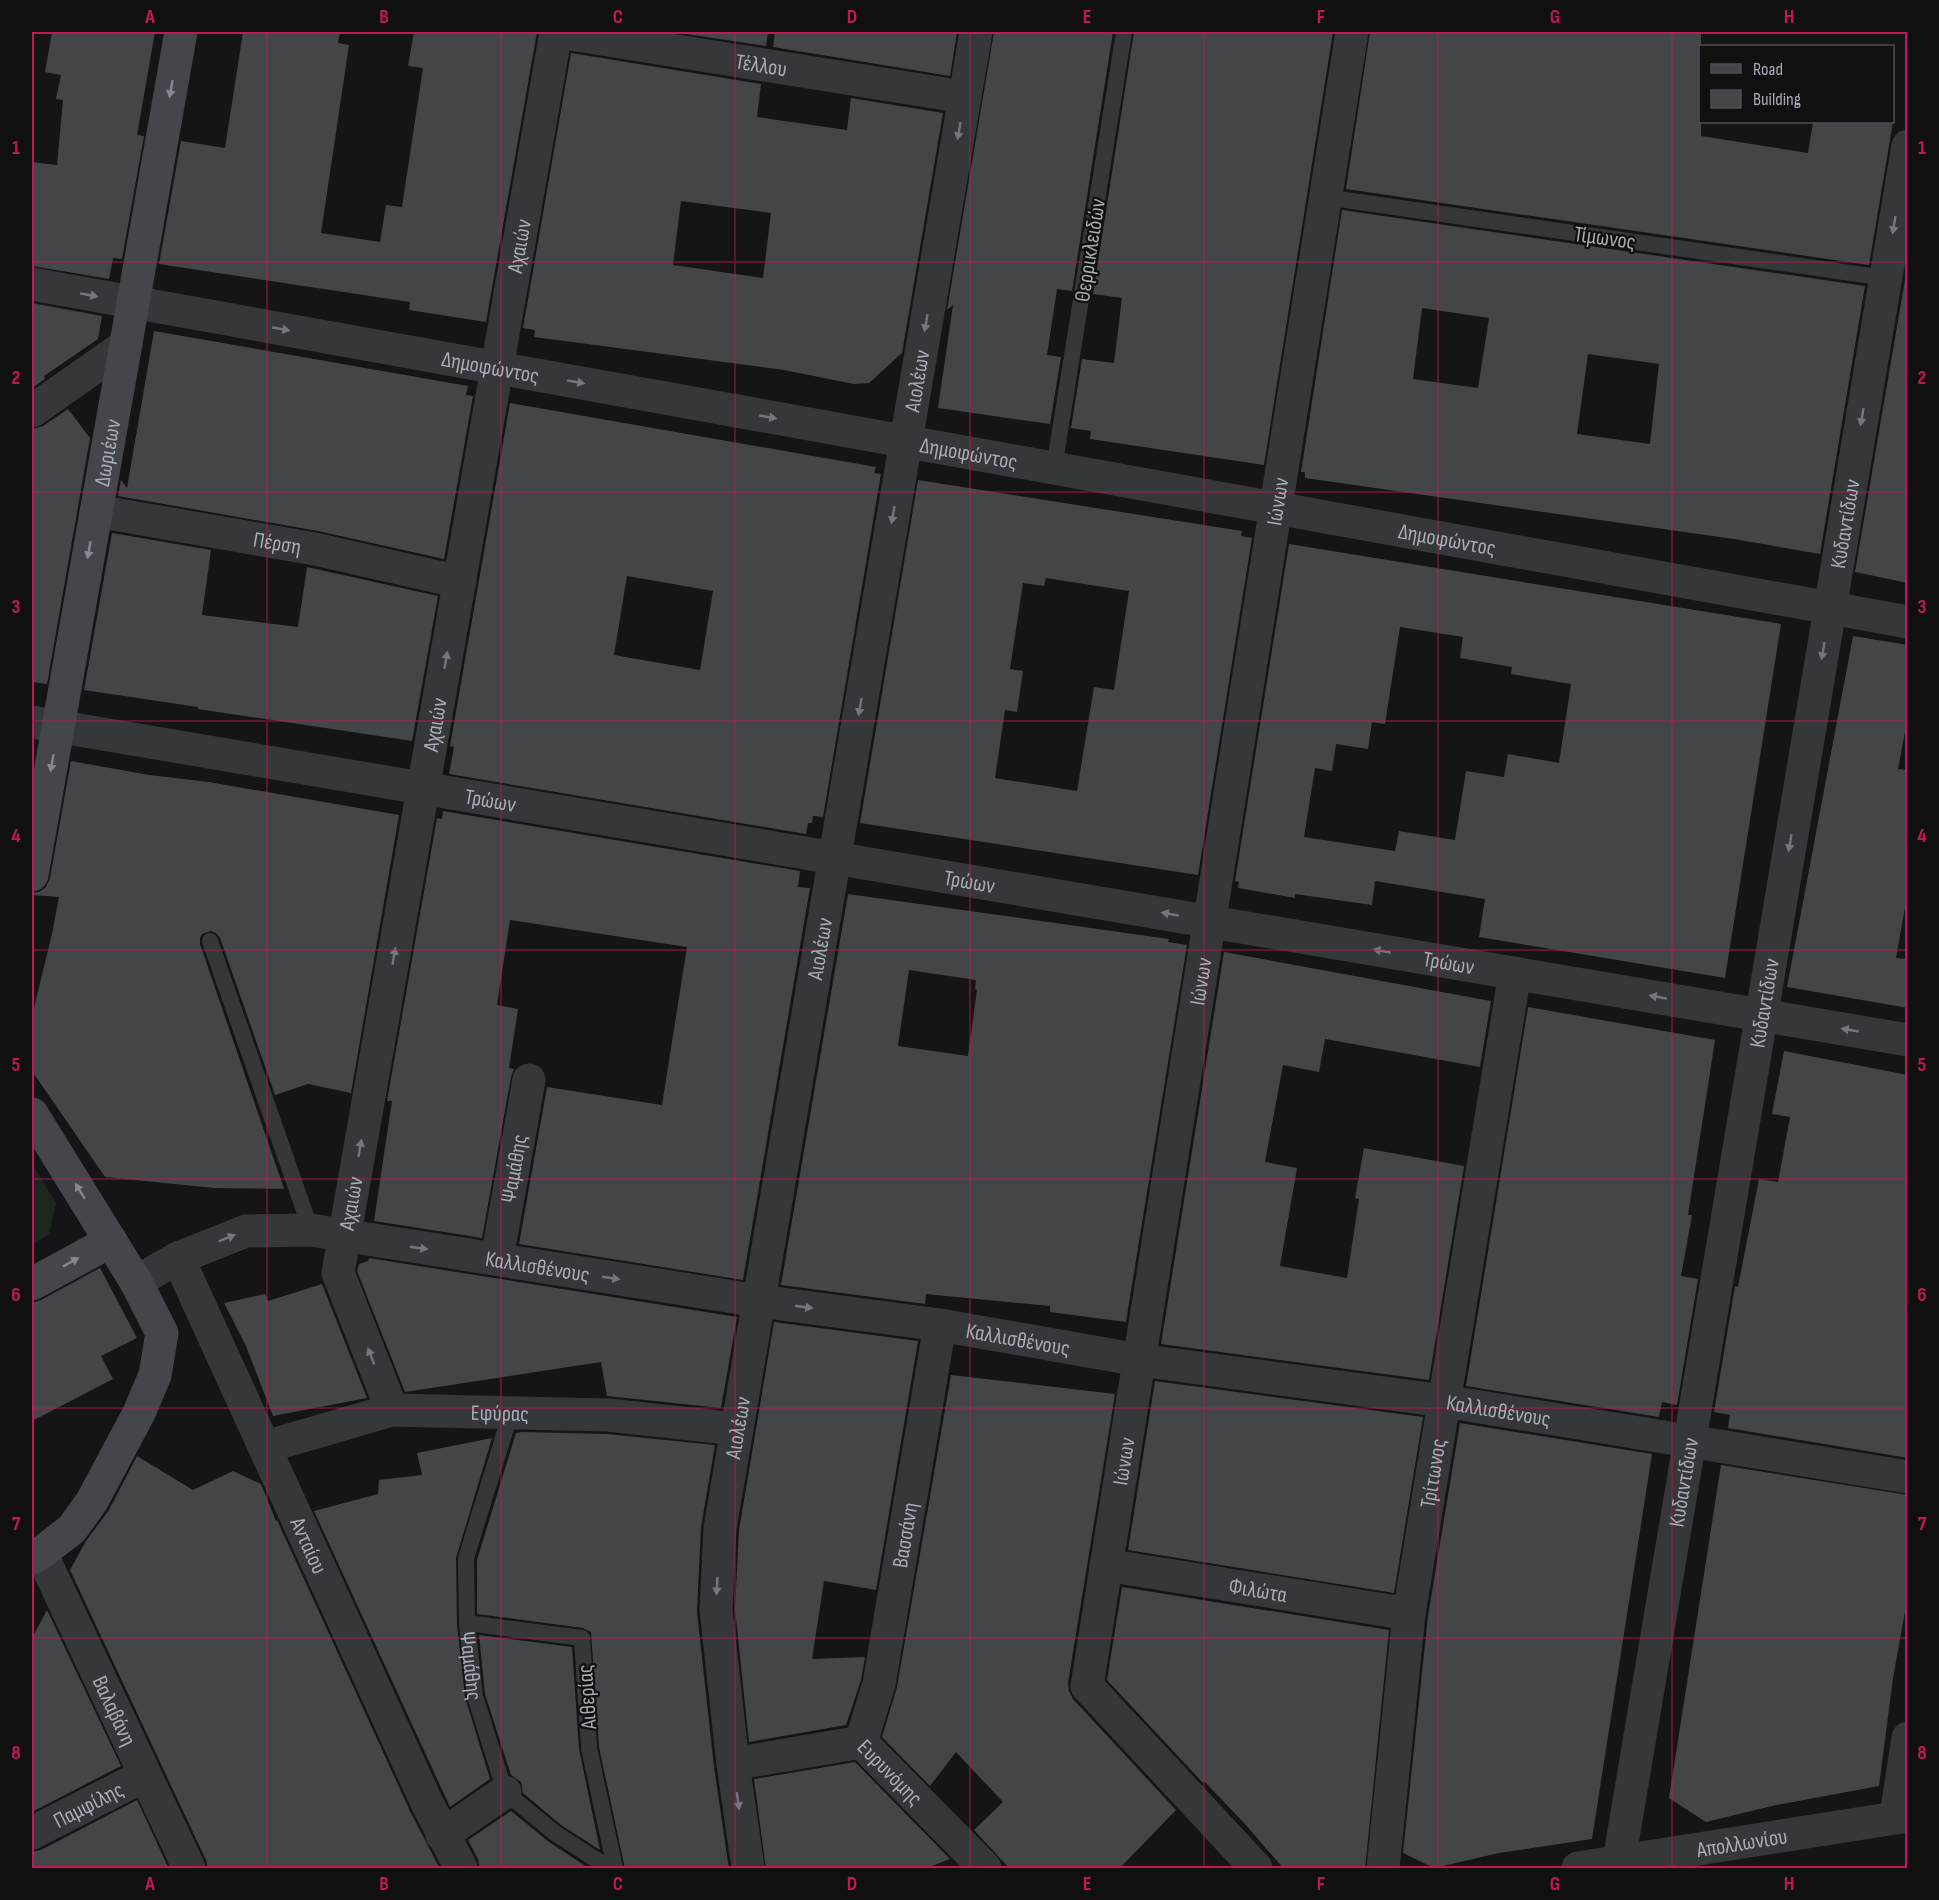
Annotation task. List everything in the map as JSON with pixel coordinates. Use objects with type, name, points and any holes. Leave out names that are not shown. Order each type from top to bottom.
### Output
[{"type":"street","name":"Δωριέων","points":[[32,875],[45,724],[96,511],[181,32]]},
{"type":"street","name":"Τέλλου","points":[[557,32],[964,98]]},
{"type":"street","name":"Αχαιών","points":[[392,1410],[338,1273],[557,32]]},
{"type":"street","name":"Αιολέων","points":[[748,1869],[733,1764],[716,1610],[720,1528],[976,32]]},
{"type":"street","name":"Ιώνων","points":[[1256,1869],[1087,1686],[1352,32]]},
{"type":"street","name":"Κυδαντίδων","points":[[1619,1861],[1908,146]]},
{"type":"street","name":"Δημοφώντος","points":[[32,284],[1908,621]]},
{"type":"street","points":[[32,411],[126,345]]},
{"type":"street","name":"Πέρση","points":[[96,511],[315,549],[460,582]]},
{"type":"street","name":"Τρώων","points":[[45,724],[1908,1040]]},
{"type":"street","name":"Τρίτωνος","points":[[1383,1869],[1409,1614],[1515,973]]},
{"type":"street","name":"Ψαμάθης","points":[[497,1259],[528,1080]]},
{"type":"street","points":[[32,1114],[136,1282],[162,1333],[155,1375],[139,1413],[92,1501],[72,1529],[36,1556]]},
{"type":"street","name":"Καλλισθένους","points":[[136,1282],[178,1258],[246,1231],[311,1230],[759,1301],[940,1325],[1139,1360],[1444,1401],[1908,1477]]},
{"type":"street","points":[[32,1284],[111,1240]]},
{"type":"street","name":"Ανταίου","points":[[178,1258],[442,1835],[461,1869]]},
{"type":"street","name":"Βασσάνη","points":[[861,1743],[879,1684],[940,1325]]},
{"type":"street","name":"Εφύρας","points":[[265,1447],[392,1410],[608,1415],[737,1429]]},
{"type":"street","name":"Βαλαβάνη","points":[[36,1556],[145,1774],[189,1869]]},
{"type":"street","name":"Φιλώτα","points":[[1106,1565],[1409,1614]]},
{"type":"street","points":[[1902,1816],[1908,1738]]},
{"type":"street","name":"Ευρυνόμης","points":[[733,1764],[861,1743],[985,1869]]},
{"type":"street","name":"Παμφίλης","points":[[32,1833],[145,1774]]},
{"type":"street","points":[[442,1835],[506,1792]]},
{"type":"street","name":"Απολλωνίου","points":[[1578,1869],[1902,1816]]},
{"type":"lane","name":"Θερρικλειδών","points":[[1054,468],[1124,32]]},
{"type":"lane","name":"Τίμωνος","points":[[1325,197],[1886,278]]},
{"type":"lane","points":[[210,941],[311,1230]]},
{"type":"lane","name":"Ψαμάθης","points":[[506,1792],[475,1696],[467,1623],[465,1558],[511,1412]]},
{"type":"lane","name":"Αιθερίας","points":[[467,1623],[582,1638],[589,1748],[615,1869]]},
{"type":"lane","points":[[506,1792],[555,1833],[609,1869]]},
{"type":"shaded area","points":[[32,1164],[56,1203],[49,1234],[32,1245]]},
{"type":"building","points":[[52,32],[155,32],[137,135],[144,136],[122,259],[113,258],[109,279],[32,266],[32,162],[57,165],[63,100],[56,99],[61,75],[45,72]]},
{"type":"building","points":[[243,32],[340,32],[338,43],[349,45],[321,233],[380,242],[386,205],[402,207],[423,68],[408,66],[414,32],[537,32],[486,322],[409,310],[410,302],[159,264],[181,141],[225,148]]},
{"type":"building","points":[[673,32],[768,32],[766,46]]},
{"type":"building","points":[[775,32],[957,32],[950,76],[773,47]]},
{"type":"building","points":[[994,32],[1113,32],[1072,291],[1057,289],[1047,355],[1061,357],[1050,424],[938,408],[953,305],[947,310]]},
{"type":"building","points":[[1134,32],[1333,32],[1264,465],[1090,439],[1091,431],[1071,428],[1082,359],[1114,363],[1122,298],[1093,294]]},
{"type":"building","points":[[1370,32],[1701,32],[1699,123],[1701,123],[1701,136],[1808,153],[1813,123],[1893,123],[1869,265],[1346,189]]},
{"type":"building","points":[[571,53],[761,84],[757,117],[847,130],[851,98],[943,113],[902,353],[869,383],[854,384],[784,370],[534,337],[535,330],[523,328]],"holes":[[[681,201],[771,213],[763,278],[673,265]]]},
{"type":"building","points":[[1342,210],[1865,286],[1820,554],[1734,539],[1305,478],[1305,472],[1301,472]],"holes":[[[1422,308],[1489,318],[1478,388],[1413,379]],[[1588,354],[1659,364],[1650,444],[1577,434]]]},
{"type":"building","points":[[1908,262],[1908,583],[1855,572]]},
{"type":"building","points":[[32,303],[102,316],[98,339],[44,376],[45,379],[32,388]]},
{"type":"building","points":[[154,331],[468,386],[466,395],[473,396],[444,559],[318,531],[118,496],[121,480],[127,488]]},
{"type":"building","points":[[510,403],[876,467],[874,473],[881,474],[823,817],[813,816],[812,823],[808,823],[806,834],[449,774],[454,747],[450,746]],"holes":[[[627,576],[713,591],[700,670],[614,655]]]},
{"type":"building","points":[[68,409],[90,438],[47,684],[32,682],[32,429],[43,426]]},
{"type":"building","points":[[918,480],[1242,531],[1241,536],[1252,538],[1198,875],[860,823]],"holes":[[[1046,578],[1129,591],[1114,690],[1094,687],[1077,791],[995,778],[1005,710],[1017,712],[1023,671],[1010,669],[1023,583],[1044,586]]]},
{"type":"building","points":[[112,533],[211,550],[202,615],[298,627],[307,567],[438,596],[412,741],[84,690]]},
{"type":"building","points":[[1289,544],[1781,624],[1725,978],[1479,937],[1485,899],[1375,881],[1372,905],[1295,894],[1295,898],[1238,888],[1239,882],[1235,881]],"holes":[[[1400,627],[1463,637],[1460,658],[1512,667],[1511,674],[1571,684],[1559,763],[1508,754],[1504,777],[1466,771],[1455,840],[1399,831],[1395,851],[1304,837],[1315,768],[1332,771],[1336,744],[1368,749],[1372,722],[1385,724]]]},
{"type":"building","points":[[1853,636],[1908,645],[1908,716],[1898,769],[1908,770],[1908,891],[1896,958],[1908,959],[1908,1008],[1787,987]]},
{"type":"building","points":[[71,761],[399,815],[351,1093],[308,1084],[275,1095],[220,938],[211,931],[202,934],[200,938],[200,944],[284,1189],[214,1188],[105,1177],[32,1071],[32,1016],[59,897],[32,895],[32,893],[39,892],[46,887],[50,878]]},
{"type":"building","points":[[443,811],[800,871],[798,887],[810,888],[743,1280],[519,1244],[547,1087],[662,1105],[687,947],[510,920],[497,1005],[518,1009],[509,1068],[514,1069],[482,1238],[374,1221],[392,1101],[387,1101],[437,818],[442,819]]},
{"type":"building","points":[[848,894],[1169,939],[1168,942],[1187,945],[1126,1322],[1050,1312],[1050,1306],[926,1294],[925,1304],[781,1285]],"holes":[[[909,970],[976,980],[975,989],[977,990],[968,1056],[898,1046]]]},
{"type":"building","points":[[1224,952],[1491,1001],[1480,1067],[1325,1039],[1319,1072],[1283,1065],[1265,1162],[1297,1168],[1280,1266],[1347,1278],[1359,1199],[1355,1198],[1364,1148],[1464,1166],[1429,1380],[1161,1344]]},
{"type":"building","points":[[1528,1007],[1715,1040],[1688,1215],[1692,1215],[1681,1276],[1698,1279],[1677,1405],[1662,1402],[1659,1417],[1466,1386]]},
{"type":"building","points":[[1784,1051],[1908,1075],[1908,1458],[1728,1428],[1730,1415],[1714,1412],[1735,1286],[1738,1287],[1759,1179],[1778,1182],[1790,1117],[1772,1114]]},
{"type":"building","points":[[369,1258],[737,1317],[721,1408],[607,1396],[601,1362],[405,1392],[357,1271],[359,1264],[368,1261]]},
{"type":"building","points":[[100,1268],[137,1338],[101,1356],[113,1379],[32,1421],[32,1303]]},
{"type":"building","points":[[322,1284],[367,1398],[273,1416],[246,1346],[224,1303],[265,1294],[268,1301]]},
{"type":"building","points":[[774,1322],[918,1341],[876,1590],[824,1581],[812,1659],[865,1657],[861,1680],[846,1725],[749,1742],[735,1609],[739,1530]]},
{"type":"building","points":[[951,1375],[1115,1394],[1068,1683],[1069,1691],[1073,1699],[1176,1810],[1119,1869],[1010,1869],[974,1830],[1003,1802],[956,1752],[930,1786],[882,1737],[897,1687]]},
{"type":"building","points":[[1155,1381],[1423,1417],[1394,1593],[1128,1550]]},
{"type":"building","points":[[1460,1423],[1652,1454],[1592,1839],[1499,1853],[1434,1868],[1403,1853],[1428,1616]]},
{"type":"building","points":[[516,1433],[607,1434],[715,1445],[701,1527],[697,1612],[714,1767],[729,1869],[625,1869],[599,1747],[591,1632],[583,1628],[477,1614],[477,1560]]},
{"type":"building","points":[[492,1438],[456,1558],[457,1624],[465,1697],[490,1779],[450,1807],[314,1511],[378,1494],[379,1480],[422,1475],[417,1453]]},
{"type":"building","points":[[137,1456],[193,1490],[233,1471],[261,1484],[410,1811],[440,1869],[208,1869],[206,1860],[70,1570],[86,1541],[109,1510]]},
{"type":"building","points":[[1721,1465],[1908,1495],[1908,1595],[1893,1678],[1879,1786],[1776,1805],[1706,1822],[1669,1798]]},
{"type":"building","points":[[1122,1587],[1389,1630],[1365,1869],[1284,1869],[1245,1824],[1204,1781],[1203,1783],[1107,1680]]},
{"type":"building","points":[[47,1610],[121,1766],[32,1812],[32,1638]]},
{"type":"building","points":[[479,1635],[572,1647],[579,1749],[600,1850],[561,1825],[523,1793],[521,1782],[511,1775],[485,1694]]},
{"type":"building","points":[[855,1762],[950,1859],[924,1869],[766,1869],[754,1779]]},
{"type":"building","points":[[137,1800],[169,1869],[32,1869],[32,1852],[41,1850]]},
{"type":"building","points":[[511,1811],[549,1842],[590,1869],[480,1869],[478,1859],[468,1840]]}]
